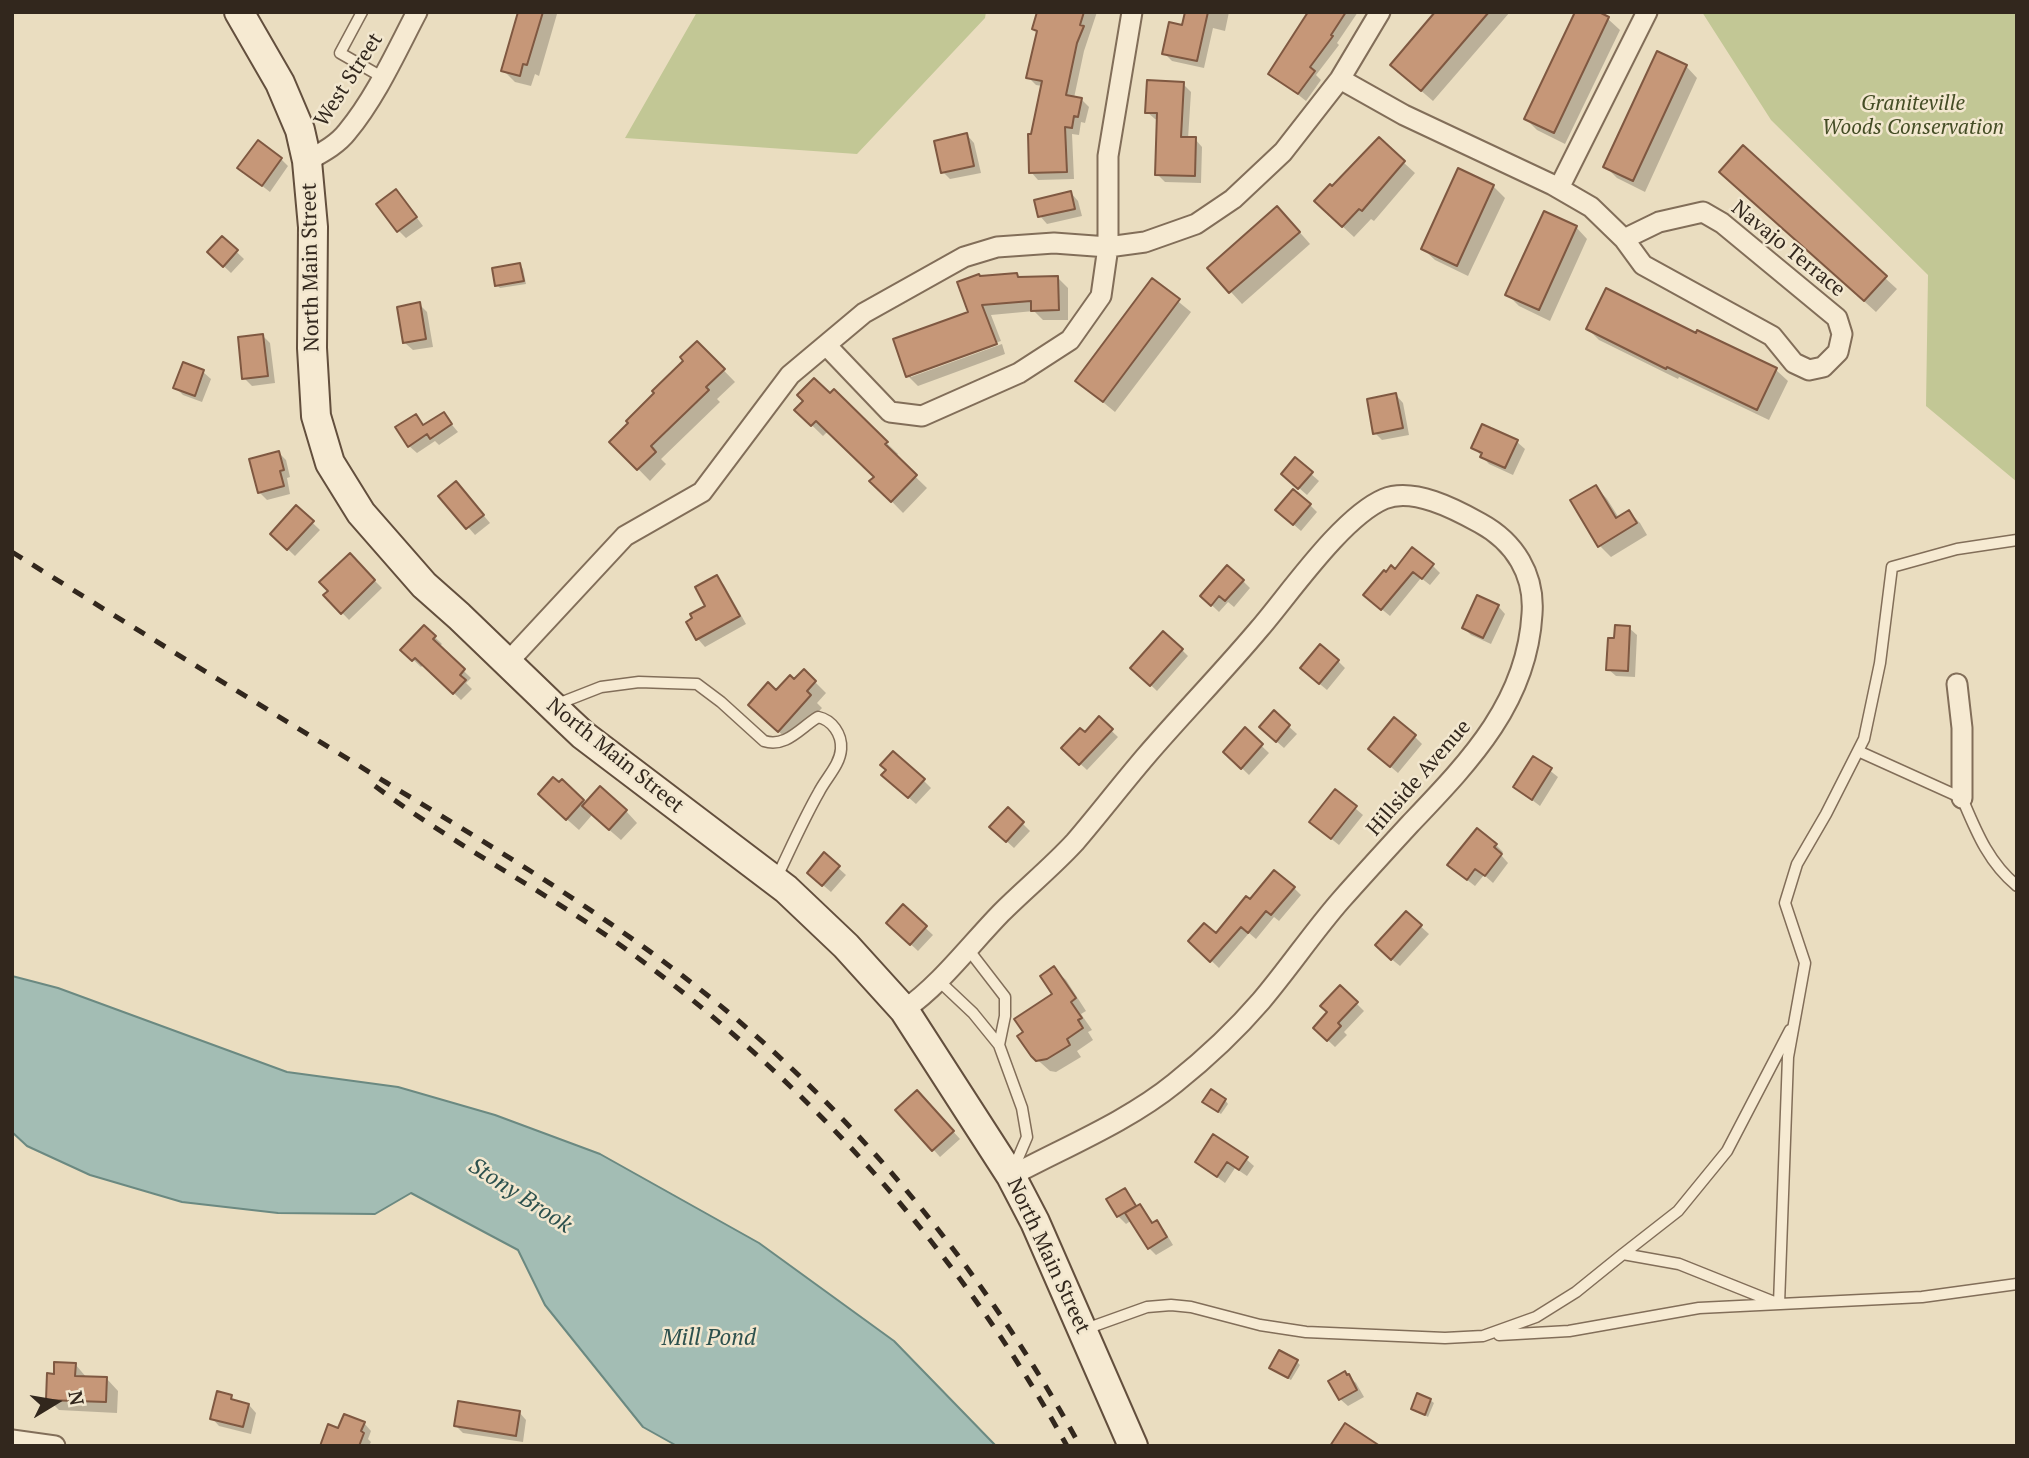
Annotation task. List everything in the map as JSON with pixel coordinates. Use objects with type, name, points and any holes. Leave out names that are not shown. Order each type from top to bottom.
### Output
[{"type":"main road","name":"North Main Street","points":[[239,12],[280,83],[300,130],[307,161],[313,227],[312,348],[316,416],[330,463],[361,513],[424,585],[583,735],[775,881],[846,946],[904,1010],[1011,1176],[1035,1222],[1133,1446]]},
{"type":"street","name":"West Street","points":[[307,161],[329,148],[346,133],[382,77],[417,12]]},
{"type":"street","points":[[826,345],[890,412],[922,416],[1019,373],[1070,340],[1101,296],[1108,247],[1108,156],[1132,12]]},
{"type":"street","points":[[506,663],[625,536],[702,492],[790,375],[864,313],[964,257],[1009,246],[1054,243],[1108,247],[1145,242],[1196,224],[1233,199],[1283,152],[1340,79],[1380,12]]},
{"type":"street","points":[[1559,188],[1647,12]]},
{"type":"street","name":"Navajo Terrace","points":[[1340,79],[1405,115],[1559,188],[1591,207],[1624,239],[1643,265],[1772,336],[1794,363],[1809,370],[1824,367],[1838,352],[1842,334],[1837,317],[1722,223],[1703,212],[1659,222],[1624,239]]},
{"type":"street","name":"Hillside Avenue","points":[[904,1010],[938,980],[1003,912],[1073,845],[1332,541],[1364,511],[1383,499],[1398,496],[1436,502],[1486,527],[1519,556],[1533,600],[1525,664],[1514,691],[1490,733],[1454,777],[1331,912],[1261,1001],[1230,1034],[1177,1082],[1141,1107],[1011,1176]]},
{"type":"street","points":[[1957,684],[1962,729],[1962,798]]},
{"type":"street","points":[[12,1440],[55,1446]]},
{"type":"lane","points":[[362,12],[340,54],[382,77]]},
{"type":"lane","points":[[1779,1304],[1788,1057],[1805,963],[1785,903],[1797,864],[1864,739],[1880,663],[1892,567],[1956,549],[2017,540]]},
{"type":"lane","points":[[552,706],[601,687],[639,682],[675,682],[697,684],[764,741],[772,744],[783,742],[818,718],[827,719],[836,729],[841,747],[837,763],[820,790],[775,881]]},
{"type":"lane","points":[[1858,751],[1962,798],[1985,851],[2004,876],[2017,886]]},
{"type":"lane","points":[[968,949],[1005,998],[1005,1016],[999,1045]]},
{"type":"lane","points":[[938,980],[973,1013],[999,1045],[1022,1108],[1027,1137],[1011,1176]]},
{"type":"lane","points":[[1483,1336],[1536,1317],[1576,1292],[1678,1211],[1727,1151],[1794,1021]]},
{"type":"lane","points":[[1623,1254],[1679,1264],[1779,1304]]},
{"type":"lane","points":[[1084,1333],[1094,1326],[1147,1307],[1171,1305],[1191,1307],[1260,1325],[1306,1332],[1445,1338],[1569,1331],[1699,1308],[1922,1297],[2017,1284]]},
{"type":"green space","points":[[697,12],[986,12],[985,18],[857,154],[625,138]]},
{"type":"green space","name":"Graniteville Woods Conservation","points":[[1702,12],[2017,12],[2017,482],[1926,406],[1928,275],[1771,120]]},
{"type":"water","name":"Mill Pond","points":[[12,976],[58,988],[287,1072],[398,1087],[495,1115],[600,1154],[759,1243],[894,1341],[996,1446],[677,1446],[643,1427],[545,1305],[518,1250],[411,1193],[375,1214],[278,1213],[182,1202],[90,1175],[27,1146],[12,1132]]},
{"type":"building","points":[[518,12],[543,12],[527,65],[523,64],[520,76],[501,71]]},
{"type":"building","points":[[1037,12],[1084,12],[1080,25],[1084,26],[1077,43],[1066,95],[1082,98],[1078,117],[1074,116],[1072,128],[1065,127],[1067,172],[1029,173],[1028,134],[1031,134],[1042,81],[1026,78],[1037,31],[1032,29]]},
{"type":"building","points":[[1185,12],[1208,12],[1197,61],[1162,54],[1169,22],[1182,25]]},
{"type":"building","points":[[1308,12],[1346,12],[1331,35],[1333,36],[1310,67],[1315,71],[1298,94],[1268,74]]},
{"type":"building","points":[[1435,12],[1489,12],[1421,91],[1390,65]]},
{"type":"building","points":[[1575,12],[1599,12],[1609,17],[1554,133],[1524,119]]},
{"type":"building","points":[[1657,51],[1687,65],[1633,181],[1603,167]]},
{"type":"building","points":[[1147,80],[1184,82],[1181,137],[1196,137],[1195,176],[1155,175],[1157,113],[1145,113]]},
{"type":"building","points":[[967,133],[974,166],[941,173],[934,141]]},
{"type":"building","points":[[1379,137],[1405,161],[1362,211],[1359,209],[1342,227],[1314,201]]},
{"type":"building","points":[[258,140],[282,158],[262,186],[237,168]]},
{"type":"building","points":[[1743,145],[1887,276],[1864,301],[1719,172]]},
{"type":"building","points":[[1458,168],[1494,185],[1457,266],[1421,249]]},
{"type":"building","points":[[396,189],[417,217],[397,232],[376,204]]},
{"type":"building","points":[[1071,191],[1075,209],[1038,217],[1034,200]]},
{"type":"building","points":[[1277,206],[1300,232],[1229,293],[1207,268]]},
{"type":"building","points":[[1544,211],[1577,226],[1539,310],[1505,295]]},
{"type":"building","points":[[222,236],[238,250],[223,267],[207,252]]},
{"type":"building","points":[[520,263],[524,281],[495,286],[492,268]]},
{"type":"building","points":[[1017,273],[1018,277],[1058,276],[1059,310],[1031,311],[1031,301],[982,305],[997,344],[906,377],[893,339],[968,312],[957,282],[979,274]]},
{"type":"building","points":[[1152,278],[1180,299],[1103,402],[1075,381]]},
{"type":"building","points":[[1606,288],[1696,333],[1697,330],[1777,368],[1757,410],[1586,329]]},
{"type":"building","points":[[420,302],[426,339],[403,343],[397,307]]},
{"type":"building","points":[[263,334],[268,376],[242,379],[238,337]]},
{"type":"building","points":[[697,341],[725,369],[706,387],[709,390],[651,446],[656,452],[637,470],[609,442],[654,393],[652,391],[683,361],[680,357]]},
{"type":"building","points":[[183,362],[204,370],[195,396],[173,388]]},
{"type":"building","points":[[814,378],[830,393],[834,389],[917,475],[891,502],[869,481],[874,477],[816,421],[811,426],[794,410],[803,401],[797,395]]},
{"type":"building","points":[[1396,393],[1403,428],[1373,434],[1367,399]]},
{"type":"building","points":[[444,412],[452,424],[430,439],[427,434],[408,447],[395,427],[416,414],[423,425]]},
{"type":"building","points":[[1482,424],[1518,440],[1505,468],[1480,457],[1482,453],[1471,448]]},
{"type":"building","points":[[279,451],[284,470],[280,471],[284,486],[258,493],[249,459]]},
{"type":"building","points":[[1295,457],[1313,472],[1298,489],[1281,474]]},
{"type":"building","points":[[456,481],[484,515],[466,529],[438,496]]},
{"type":"building","points":[[1596,485],[1616,518],[1629,510],[1637,523],[1598,547],[1570,500]]},
{"type":"building","points":[[1293,489],[1311,504],[1293,525],[1275,510]]},
{"type":"building","points":[[296,505],[314,521],[287,550],[270,534]]},
{"type":"building","points":[[1412,547],[1434,564],[1422,579],[1413,572],[1381,610],[1363,595],[1384,570],[1386,572],[1391,565],[1395,569]]},
{"type":"building","points":[[350,553],[375,580],[341,614],[323,595],[328,591],[319,582]]},
{"type":"building","points":[[1227,565],[1244,580],[1225,601],[1219,596],[1211,606],[1200,596]]},
{"type":"building","points":[[717,575],[740,616],[696,640],[686,622],[692,618],[690,614],[705,606],[695,587]]},
{"type":"building","points":[[1477,595],[1499,605],[1483,638],[1462,628]]},
{"type":"building","points":[[424,625],[436,636],[433,639],[465,669],[460,675],[466,680],[453,694],[415,658],[412,661],[400,650]]},
{"type":"building","points":[[1615,625],[1630,626],[1628,671],[1606,670],[1608,638],[1614,638]]},
{"type":"building","points":[[1163,631],[1183,649],[1150,686],[1130,668]]},
{"type":"building","points":[[1320,644],[1339,660],[1319,684],[1300,668]]},
{"type":"building","points":[[804,669],[816,681],[807,691],[811,695],[778,732],[748,705],[768,682],[776,690],[790,675],[794,679]]},
{"type":"building","points":[[1274,710],[1290,725],[1276,742],[1259,727]]},
{"type":"building","points":[[1099,716],[1113,729],[1079,765],[1061,748],[1080,728],[1085,732]]},
{"type":"building","points":[[1394,717],[1416,735],[1390,767],[1368,749]]},
{"type":"building","points":[[1245,727],[1263,744],[1241,769],[1223,752]]},
{"type":"building","points":[[893,751],[925,779],[908,798],[881,775],[886,770],[880,765]]},
{"type":"building","points":[[1533,756],[1552,768],[1532,800],[1513,787]]},
{"type":"building","points":[[553,777],[559,782],[562,779],[584,800],[566,820],[538,794]]},
{"type":"building","points":[[600,786],[627,810],[609,830],[582,806]]},
{"type":"building","points":[[1335,789],[1357,806],[1331,839],[1309,822]]},
{"type":"building","points":[[1008,807],[1024,822],[1006,842],[989,827]]},
{"type":"building","points":[[1477,828],[1497,844],[1494,847],[1502,854],[1485,876],[1475,869],[1467,880],[1447,865]]},
{"type":"building","points":[[824,852],[840,866],[822,886],[807,873]]},
{"type":"building","points":[[1274,870],[1295,887],[1271,915],[1266,911],[1248,933],[1241,927],[1210,962],[1188,941],[1204,923],[1216,933],[1246,896],[1250,899]]},
{"type":"building","points":[[903,904],[927,926],[910,945],[886,923]]},
{"type":"building","points":[[1406,911],[1422,925],[1391,960],[1375,945]]},
{"type":"building","points":[[1054,966],[1076,998],[1071,1002],[1082,1018],[1078,1020],[1083,1028],[1067,1039],[1070,1045],[1047,1059],[1036,1061],[1017,1036],[1023,1032],[1014,1019],[1052,994],[1040,976]]},
{"type":"building","points":[[1340,985],[1358,1002],[1338,1023],[1341,1026],[1327,1041],[1313,1028],[1327,1012],[1320,1006]]},
{"type":"building","points":[[1211,1089],[1226,1099],[1218,1112],[1202,1102]]},
{"type":"building","points":[[917,1090],[954,1131],[932,1151],[895,1110]]},
{"type":"building","points":[[1213,1134],[1248,1157],[1239,1170],[1227,1162],[1217,1177],[1195,1162]]},
{"type":"building","points":[[1125,1188],[1136,1206],[1117,1217],[1106,1199]]},
{"type":"building","points":[[1140,1204],[1152,1223],[1157,1220],[1167,1237],[1148,1249],[1125,1213]]},
{"type":"building","points":[[1279,1350],[1298,1360],[1288,1378],[1269,1368]]},
{"type":"building","points":[[54,1362],[76,1363],[75,1376],[107,1377],[106,1402],[46,1400],[47,1373],[54,1374]]},
{"type":"building","points":[[1345,1371],[1357,1390],[1339,1400],[1328,1381]]},
{"type":"building","points":[[217,1391],[232,1395],[231,1399],[249,1404],[243,1427],[210,1419]]},
{"type":"building","points":[[1417,1393],[1431,1399],[1425,1415],[1411,1409]]},
{"type":"building","points":[[458,1401],[520,1411],[516,1436],[454,1426]]},
{"type":"building","points":[[344,1414],[365,1422],[359,1446],[320,1446],[328,1424],[338,1428]]},
{"type":"building","points":[[1345,1423],[1380,1446],[1330,1446]]},
{"type":"railway","points":[[12,552],[565,893],[609,922],[734,1017],[835,1111],[927,1215],[1009,1327],[1080,1446]]},
{"type":"railway","points":[[375,786],[405,808],[623,947],[690,998],[754,1053],[815,1111],[873,1172],[927,1236],[1024,1373],[1067,1446]]},
{"type":"water label","name":"Stony Brook","points":[[520,1196]]}]
